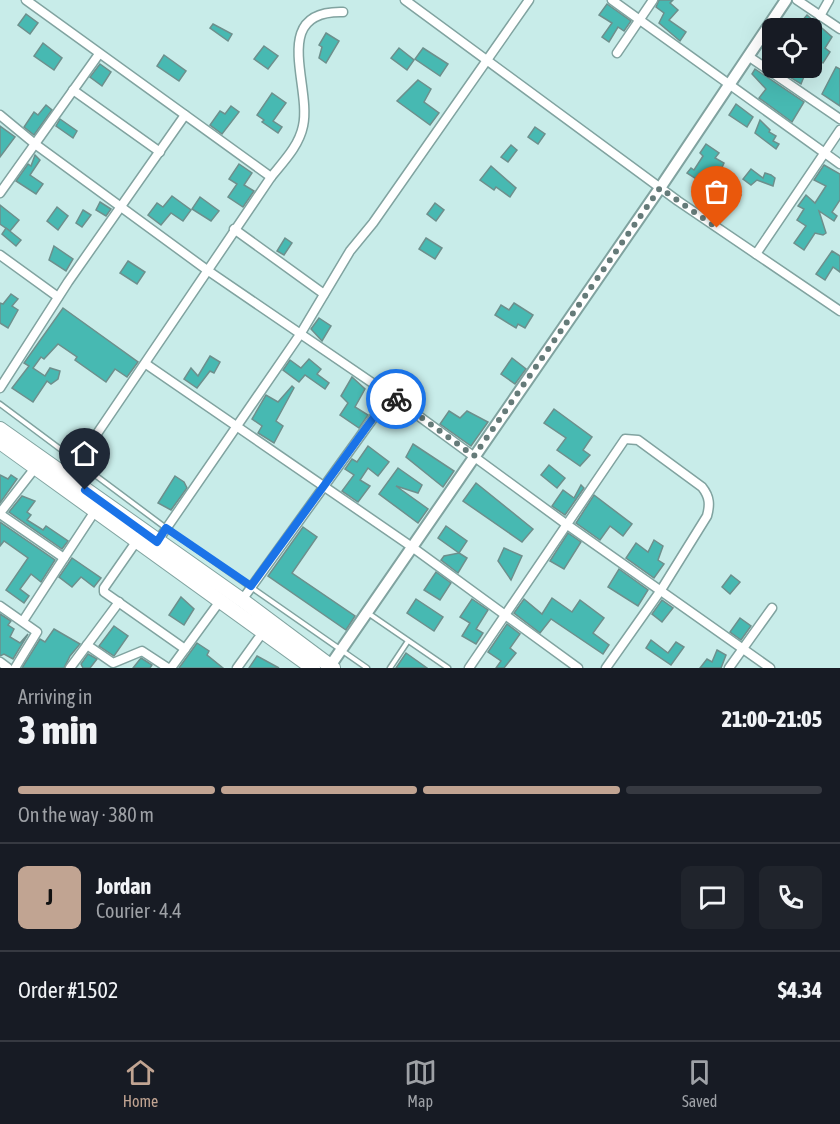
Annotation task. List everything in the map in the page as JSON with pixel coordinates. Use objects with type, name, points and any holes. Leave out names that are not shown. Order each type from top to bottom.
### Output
[{"type":"highway","points":[[0,429],[242,600],[331,667]]},
{"type":"highway","points":[[0,442],[313,668]]},
{"type":"street","points":[[26,0],[271,177]]},
{"type":"street","points":[[405,0],[660,188],[840,311]]},
{"type":"street","points":[[157,542],[301,333],[350,252],[373,223],[529,0]]},
{"type":"street","points":[[612,0],[728,86],[840,164]]},
{"type":"street","points":[[617,53],[653,0]]},
{"type":"street","points":[[331,667],[660,188],[786,0]]},
{"type":"street","points":[[797,0],[840,29]]},
{"type":"street","points":[[820,16],[830,0]]},
{"type":"street","points":[[67,478],[234,229],[296,143],[303,125],[305,103],[298,54],[302,34],[316,15],[324,11],[343,12]]},
{"type":"street","points":[[0,193],[99,54]]},
{"type":"street","points":[[748,56],[840,119]]},
{"type":"street","points":[[73,90],[160,152]]},
{"type":"street","points":[[0,115],[35,144],[207,270],[390,395],[566,524],[770,668]]},
{"type":"street","points":[[0,388],[58,297],[185,115]]},
{"type":"street","points":[[756,254],[840,130]]},
{"type":"street","points":[[234,229],[324,294]]},
{"type":"street","points":[[0,255],[58,297]]},
{"type":"street","points":[[146,363],[412,547],[578,668]]},
{"type":"street","points":[[242,600],[322,486],[390,395]]},
{"type":"street","points":[[469,668],[625,440],[638,440],[702,487],[708,494],[710,506],[707,516],[661,590],[606,668]]},
{"type":"street","points":[[35,468],[0,513],[64,558]]},
{"type":"street","points":[[23,621],[95,511]]},
{"type":"street","points":[[136,542],[104,590],[185,649]]},
{"type":"street","points":[[87,645],[113,663],[141,651],[169,668],[220,601]]},
{"type":"street","points":[[74,666],[119,603]]},
{"type":"street","points":[[0,606],[38,634],[15,668]]},
{"type":"street","points":[[729,668],[772,608]]},
{"type":"street","points":[[237,668],[263,632]]},
{"type":"street","points":[[0,662],[8,668]]},
{"type":"lane","points":[[0,404],[166,528],[367,668]]},
{"type":"lane","points":[[367,613],[447,668]]},
{"type":"lane","points":[[390,668],[408,641]]},
{"type":"building","points":[[659,0],[673,0],[670,3],[678,10],[669,20],[686,32],[680,41],[659,23],[664,13],[656,7]]},
{"type":"building","points":[[607,4],[631,21],[624,31],[618,27],[609,42],[602,37],[612,23],[599,15]]},
{"type":"building","points":[[26,14],[38,23],[30,34],[18,25]]},
{"type":"building","points":[[213,24],[232,34],[228,41],[210,28]]},
{"type":"building","points":[[822,28],[832,37],[825,48],[830,52],[823,63]]},
{"type":"building","points":[[326,33],[339,41],[326,63],[319,58],[322,47],[319,45]]},
{"type":"building","points":[[43,43],[62,58],[54,70],[34,56]]},
{"type":"building","points":[[264,46],[278,56],[268,69],[254,59]]},
{"type":"building","points":[[399,48],[414,60],[407,70],[391,58]]},
{"type":"building","points":[[423,48],[448,64],[440,76],[415,59]]},
{"type":"building","points":[[164,55],[186,71],[179,81],[157,66]]},
{"type":"building","points":[[100,64],[111,72],[102,86],[90,77]]},
{"type":"building","points":[[836,67],[840,69],[840,106],[822,94]]},
{"type":"building","points":[[755,69],[762,74],[762,78],[768,78],[804,102],[792,122],[759,98],[766,89],[752,74]]},
{"type":"building","points":[[791,78],[803,78],[801,84]]},
{"type":"building","points":[[418,80],[431,89],[424,102],[439,113],[430,125],[397,101]]},
{"type":"building","points":[[272,93],[286,103],[273,121],[282,127],[278,133],[262,122],[264,120],[257,115]]},
{"type":"building","points":[[736,104],[753,117],[747,127],[729,115]]},
{"type":"building","points":[[46,105],[52,110],[34,135],[24,127],[34,112],[38,115]]},
{"type":"building","points":[[231,106],[239,112],[222,134],[210,125],[220,111],[225,114]]},
{"type":"building","points":[[60,119],[77,131],[73,138],[56,126]]},
{"type":"building","points":[[760,120],[770,130],[769,132],[776,136],[773,141],[779,144],[776,149],[755,133]]},
{"type":"building","points":[[0,126],[15,137],[0,157]]},
{"type":"building","points":[[535,127],[545,134],[538,144],[528,137]]},
{"type":"building","points":[[706,144],[719,153],[715,158],[724,163],[714,185],[704,178],[701,182],[687,173],[691,168],[694,170],[703,156],[700,153]]},
{"type":"building","points":[[511,145],[517,150],[508,162],[501,157]]},
{"type":"building","points":[[35,155],[40,160],[30,175],[43,184],[36,194],[16,181],[28,164],[31,166]]},
{"type":"building","points":[[239,164],[252,173],[244,185],[254,191],[243,207],[228,197],[237,184],[229,179]]},
{"type":"building","points":[[824,165],[840,174],[840,200],[832,212],[837,216],[834,221],[819,211],[826,233],[823,235],[815,233],[804,250],[794,243],[806,226],[797,220],[804,209],[798,206],[806,195],[815,203],[826,186],[814,180]]},
{"type":"building","points":[[491,166],[516,188],[510,197],[480,180]]},
{"type":"building","points":[[751,169],[763,178],[765,173],[775,178],[773,186],[757,180],[751,185],[743,179]]},
{"type":"building","points":[[717,192],[727,196],[720,207],[712,203]]},
{"type":"building","points":[[734,192],[741,195],[733,206],[726,202]]},
{"type":"building","points":[[172,196],[191,210],[183,221],[171,213],[161,225],[148,215],[157,203],[163,207]]},
{"type":"building","points":[[200,197],[219,211],[211,221],[192,209]]},
{"type":"building","points":[[100,202],[111,209],[106,216],[96,210]]},
{"type":"building","points":[[435,203],[444,210],[436,221],[427,214]]},
{"type":"building","points":[[0,205],[19,220],[10,231],[0,224]]},
{"type":"building","points":[[57,207],[68,216],[58,230],[47,221]]},
{"type":"building","points":[[83,210],[91,215],[82,227],[76,223]]},
{"type":"building","points":[[6,228],[21,240],[16,246],[2,234]]},
{"type":"building","points":[[285,238],[292,243],[284,255],[277,251]]},
{"type":"building","points":[[426,238],[442,248],[435,259],[419,249]]},
{"type":"building","points":[[54,246],[73,259],[66,271],[49,260]]},
{"type":"building","points":[[832,251],[840,256],[840,272],[833,267],[825,280],[816,274]]},
{"type":"building","points":[[128,261],[145,272],[137,284],[120,273]]},
{"type":"building","points":[[11,294],[18,299],[12,306],[18,310],[8,328],[0,323],[0,303],[3,304]]},
{"type":"building","points":[[514,303],[533,315],[525,328],[518,324],[516,328],[495,315],[501,305],[509,310]]},
{"type":"building","points":[[63,308],[138,362],[127,377],[115,369],[106,382],[75,360],[77,357],[58,344],[44,359],[41,357],[33,368],[45,376],[50,368],[60,371],[58,379],[51,384],[47,381],[33,402],[12,388],[29,366],[24,363]]},
{"type":"building","points":[[319,318],[331,326],[322,341],[311,329]]},
{"type":"building","points":[[210,356],[220,362],[214,373],[210,371],[197,388],[184,379],[191,368],[198,376]]},
{"type":"building","points":[[512,358],[526,369],[515,384],[501,374]]},
{"type":"building","points":[[309,359],[321,369],[317,374],[329,383],[325,389],[305,375],[299,382],[283,370],[290,360],[301,368]]},
{"type":"building","points":[[352,377],[365,389],[355,407],[368,415],[359,428],[340,415],[348,403],[341,396]]},
{"type":"building","points":[[292,386],[294,388],[276,421],[283,426],[274,443],[258,433],[262,426],[252,419],[266,395],[278,402]]},
{"type":"building","points":[[554,409],[592,437],[583,450],[590,455],[580,466],[557,450],[566,438],[544,423]]},
{"type":"building","points":[[449,411],[460,418],[467,411],[488,422],[471,446],[440,424]]},
{"type":"building","points":[[413,444],[454,471],[443,487],[406,457]]},
{"type":"building","points":[[368,446],[389,462],[378,476],[368,468],[360,480],[370,486],[358,502],[342,491],[354,475],[345,469],[352,459],[357,462]]},
{"type":"building","points":[[549,465],[565,478],[557,488],[541,475]]},
{"type":"building","points":[[398,468],[422,485],[418,493],[396,486],[428,509],[418,523],[379,494]]},
{"type":"building","points":[[0,475],[8,479],[11,475],[17,479],[0,503]]},
{"type":"building","points":[[175,476],[184,482],[187,488],[171,510],[158,503]]},
{"type":"building","points":[[476,483],[533,529],[522,542],[463,501]]},
{"type":"building","points":[[581,485],[584,488],[565,515],[552,506],[563,490],[574,498]]},
{"type":"building","points":[[594,495],[632,524],[623,536],[610,526],[600,540],[576,523]]},
{"type":"building","points":[[22,496],[35,501],[27,512],[31,515],[27,520],[43,530],[46,526],[68,541],[62,549],[9,512]]},
{"type":"building","points":[[0,522],[55,560],[41,582],[31,574],[20,589],[29,596],[24,603],[6,590],[28,558],[4,541],[0,546]]},
{"type":"building","points":[[446,526],[467,541],[459,553],[438,538]]},
{"type":"building","points":[[303,527],[317,537],[292,573],[355,616],[346,630],[268,576]]},
{"type":"building","points":[[568,533],[581,542],[564,569],[550,561]]},
{"type":"building","points":[[654,540],[663,546],[658,560],[664,564],[654,578],[626,558],[636,543],[648,552]]},
{"type":"building","points":[[504,548],[522,556],[511,580],[498,561]]},
{"type":"building","points":[[459,553],[467,558],[458,573],[441,560],[444,556]]},
{"type":"building","points":[[72,558],[101,578],[94,587],[81,577],[72,587],[59,577]]},
{"type":"building","points":[[619,569],[648,590],[638,606],[608,587]]},
{"type":"building","points":[[436,572],[451,583],[440,600],[424,590]]},
{"type":"building","points":[[731,575],[740,582],[730,594],[722,587]]},
{"type":"building","points":[[181,597],[194,609],[184,625],[169,615]]},
{"type":"building","points":[[552,598],[572,612],[580,600],[604,618],[593,633],[609,645],[603,654],[551,619],[540,633],[514,613],[524,599],[542,614]]},
{"type":"building","points":[[416,599],[443,617],[434,631],[407,613]]},
{"type":"building","points":[[472,599],[488,610],[476,629],[483,633],[476,644],[462,636],[470,623],[460,617]]},
{"type":"building","points":[[662,600],[673,608],[662,622],[652,614]]},
{"type":"building","points":[[0,614],[11,621],[8,625],[14,629],[10,637],[20,643],[28,634],[13,659],[4,654],[0,656]]},
{"type":"building","points":[[740,618],[751,626],[741,640],[730,632]]},
{"type":"building","points":[[507,624],[520,634],[510,648],[516,653],[504,668],[496,668],[501,661],[488,652]]},
{"type":"building","points":[[114,626],[128,636],[114,656],[99,646]]},
{"type":"building","points":[[54,629],[80,644],[64,668],[22,668],[40,639],[45,642]]},
{"type":"building","points":[[651,640],[668,653],[676,642],[684,647],[671,665],[646,648]]},
{"type":"building","points":[[197,643],[209,651],[207,655],[223,668],[179,668]]},
{"type":"building","points":[[717,650],[726,655],[721,668],[700,668],[707,659],[712,662]]},
{"type":"building","points":[[406,653],[427,668],[396,668]]},
{"type":"building","points":[[88,654],[97,659],[90,668],[83,668],[81,664]]},
{"type":"building","points":[[257,656],[279,668],[249,668]]},
{"type":"building","points":[[141,658],[152,665],[150,668],[133,668]]},
{"type":"way so far","points":[[396,399],[474,456],[660,188],[717,228]]},
{"type":"route","points":[[85,490],[157,542],[166,528],[251,586],[390,395],[396,399]]}]
